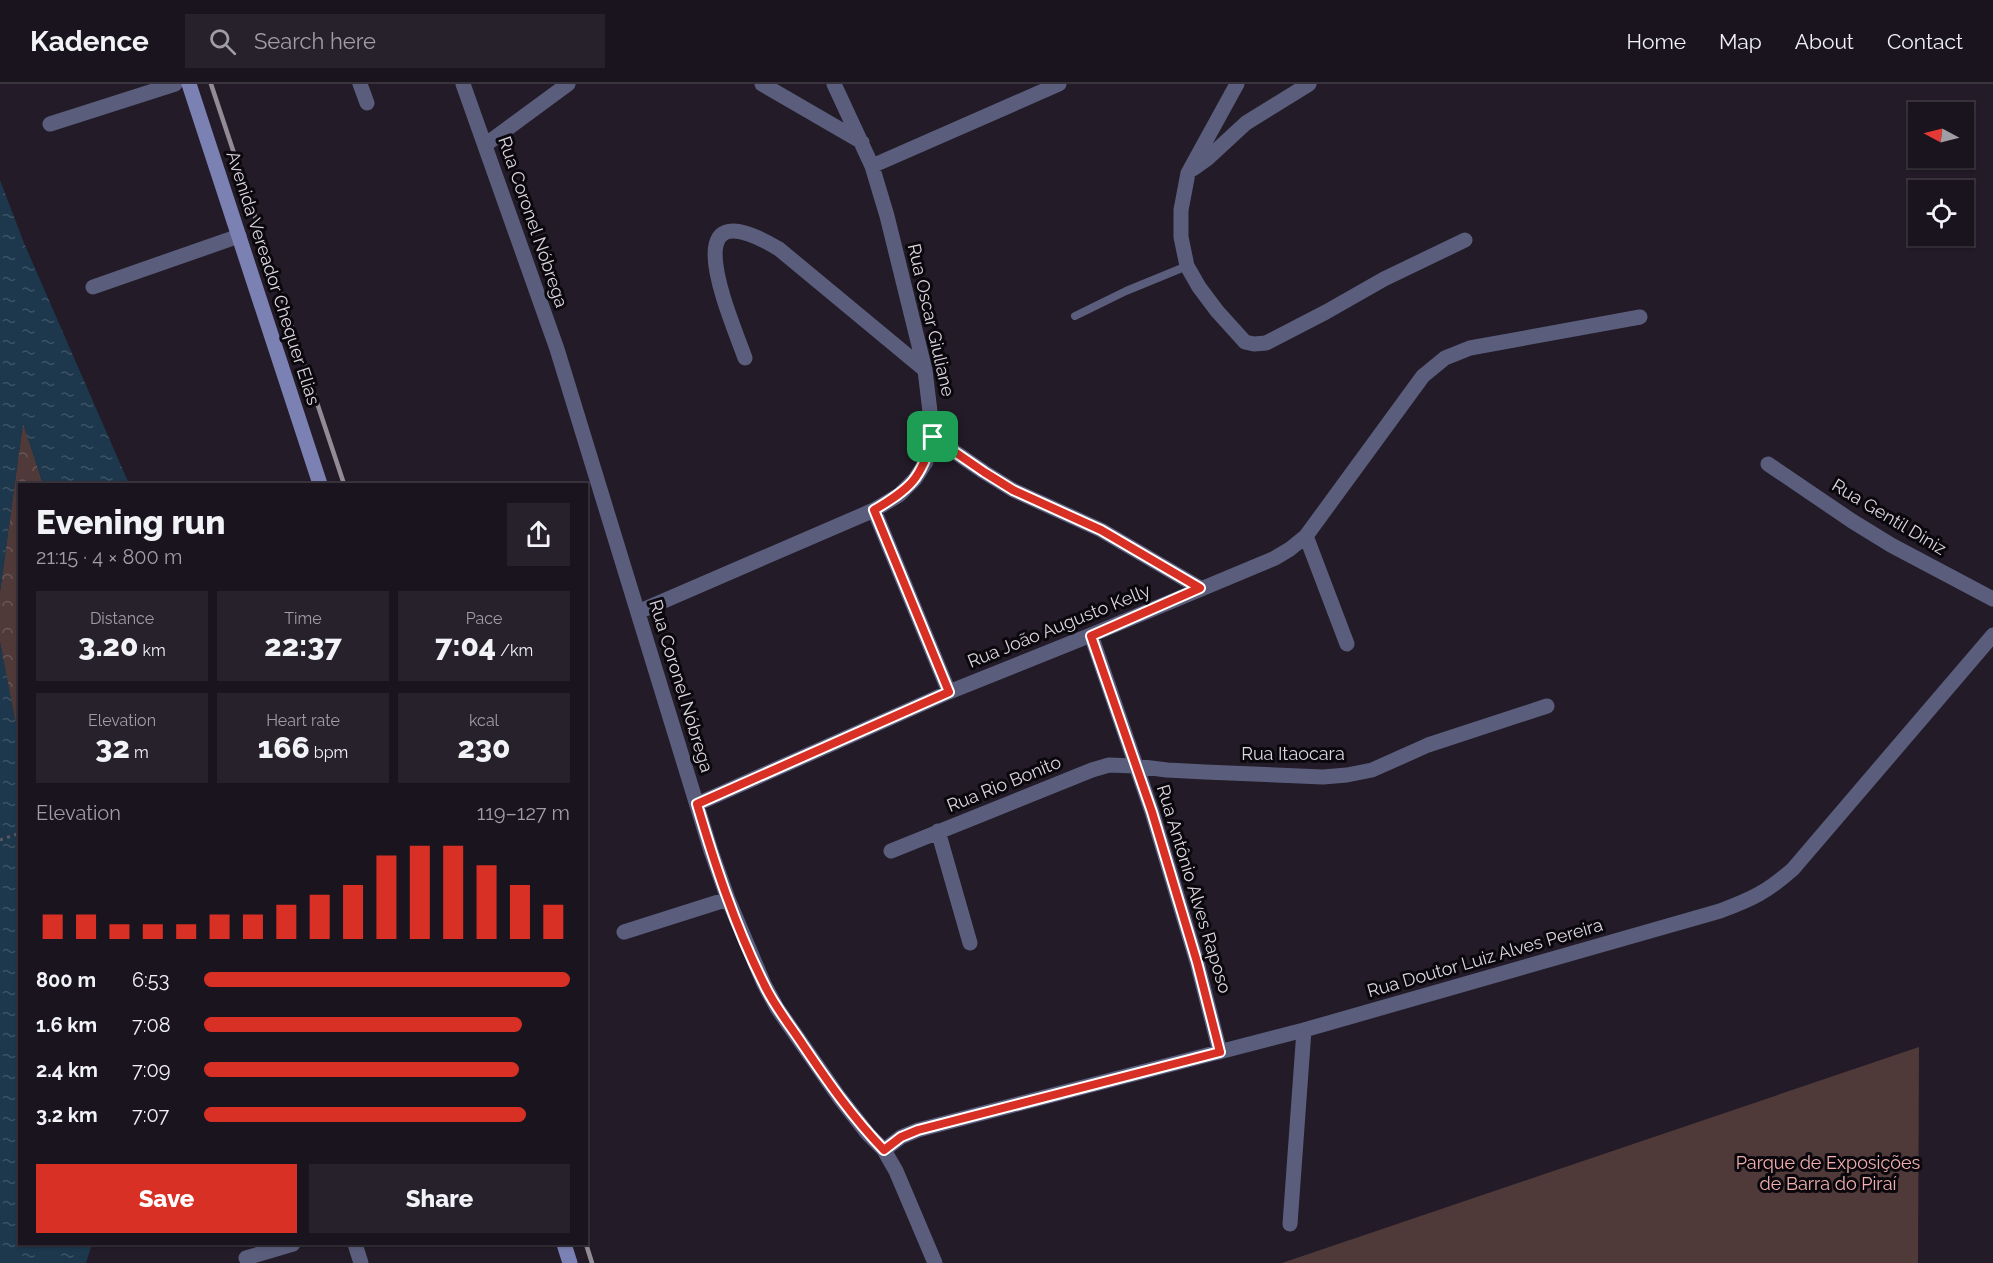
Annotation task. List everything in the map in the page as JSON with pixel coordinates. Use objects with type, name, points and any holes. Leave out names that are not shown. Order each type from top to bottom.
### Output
[{"type":"main road","name":"Avenida Vereador Chequer Elias","points":[[189,84],[320,483]]},
{"type":"main road","points":[[564,1245],[570,1263]]},
{"type":"street","points":[[50,124],[175,84]]},
{"type":"street","points":[[360,84],[367,103]]},
{"type":"street","name":"Rua Coronel Nóbrega","points":[[464,84],[557,349],[728,898],[764,984],[777,1008],[839,1097],[868,1134],[884,1150],[896,1171],[936,1263]]},
{"type":"street","points":[[485,145],[567,84]]},
{"type":"street","points":[[762,84],[862,142]]},
{"type":"street","name":"Rua Oscar Giuliane","points":[[638,612],[874,510],[899,495],[915,479],[926,462],[933,437],[925,370],[872,166],[834,84]]},
{"type":"street","points":[[872,166],[1059,84]]},
{"type":"street","points":[[1238,84],[1188,173],[1181,210],[1181,237],[1187,266],[1217,311],[1239,337],[1254,344],[1266,343],[1384,279],[1465,240]]},
{"type":"street","points":[[1188,173],[1207,159],[1246,123],[1310,84]]},
{"type":"street","points":[[745,358],[718,280],[714,261],[715,247],[721,236],[731,231],[744,231],[779,249],[925,370]]},
{"type":"street","points":[[93,287],[239,236]]},
{"type":"street","name":"Rua João Augusto Kelly","points":[[697,804],[949,692],[1091,636],[1275,558],[1306,536],[1423,376],[1444,358],[1470,348],[1640,317]]},
{"type":"street","points":[[933,437],[1013,490],[1101,530],[1200,588]]},
{"type":"street","name":"Rua Gentil Diniz","points":[[1768,464],[1872,533],[1993,599]]},
{"type":"street","points":[[874,510],[949,692]]},
{"type":"street","points":[[1306,536],[1347,644]]},
{"type":"street","name":"Rua Doutor Luiz Alves Pereira","points":[[884,1150],[901,1137],[918,1130],[1304,1030],[1748,901],[1772,888],[1793,869],[1993,635]]},
{"type":"street","name":"Rua Antônio Alves Raposo","points":[[1091,636],[1155,822],[1197,962],[1220,1052]]},
{"type":"street","name":"Rua Itaocara","points":[[1136,766],[1205,772],[1323,777],[1347,775],[1372,770],[1428,745],[1546,706]]},
{"type":"street","name":"Rua Rio Bonito","points":[[891,851],[1092,770],[1109,765],[1136,766]]},
{"type":"street","points":[[938,831],[970,943]]},
{"type":"street","points":[[624,932],[728,898]]},
{"type":"street","points":[[1290,1224],[1304,1030]]},
{"type":"street","points":[[246,1258],[290,1245]]},
{"type":"street","points":[[355,1245],[361,1263]]},
{"type":"lane","points":[[1075,316],[1126,291],[1187,266]]},
{"type":"path","points":[[0,840],[18,834]]},
{"type":"green space","points":[[23,422],[43,483],[18,483],[18,739],[0,642],[0,592]]},
{"type":"green space","name":"Parque de Exposições de Barra do Piraí","points":[[1919,1047],[1918,1263],[1282,1263]]},
{"type":"water","points":[[0,180],[24,243],[129,483],[43,483],[23,424],[0,592]]},
{"type":"water","points":[[0,642],[18,734],[18,1245],[92,1245],[86,1263],[0,1263]]},
{"type":"railway","points":[[211,84],[344,483]]},
{"type":"railway","points":[[586,1245],[592,1263]]},
{"type":"route","points":[[933,437],[1013,490],[1101,530],[1200,588],[1091,636],[1152,812],[1197,962],[1220,1052],[918,1130],[901,1137],[884,1150],[868,1134],[839,1097],[777,1008],[764,984],[728,898],[697,804],[949,692],[874,510],[899,495],[915,479],[926,462],[933,437]]}]
